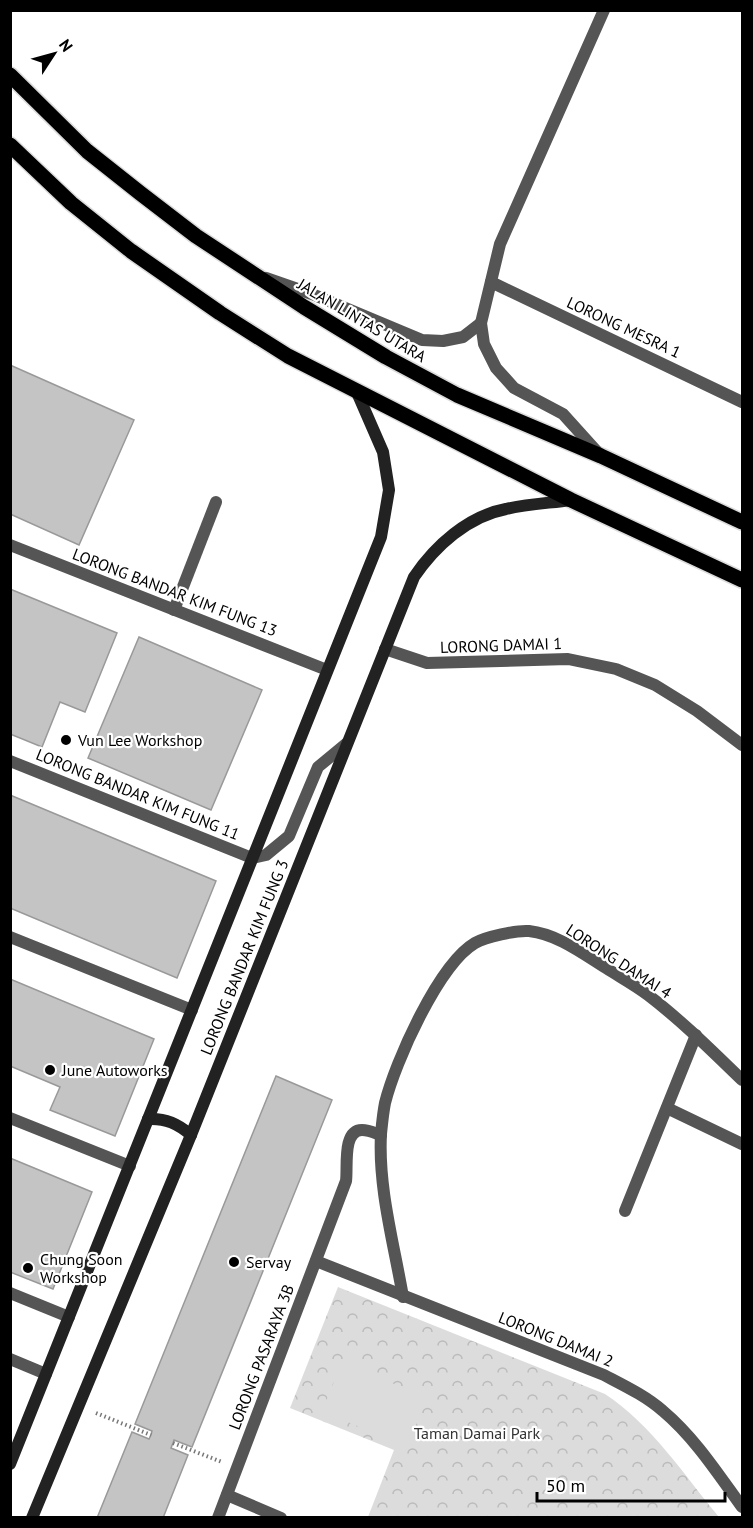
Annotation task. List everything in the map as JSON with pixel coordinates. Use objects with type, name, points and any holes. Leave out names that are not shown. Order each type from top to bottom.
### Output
[{"type":"main road","name":"JALAN LINTAS UTARA","points":[[10,75],[87,151],[196,236],[386,357],[457,395],[601,456],[742,522]]},
{"type":"main road","points":[[10,145],[71,203],[131,251],[220,313],[288,356],[571,500],[742,580]]},
{"type":"main road","name":"LORONG BANDAR KIM FUNG 3","points":[[10,1464],[381,537],[389,490],[383,452],[356,390]]},
{"type":"main road","name":"LORONG BANDAR KIM FUNG 3","points":[[32,1518],[191,1135],[414,577],[426,560],[460,529],[482,517],[504,509],[571,500]]},
{"type":"main road","points":[[148,1119],[174,1123],[191,1135]]},
{"type":"street","points":[[601,456],[563,414],[514,388],[496,368],[484,344],[481,323],[500,244],[604,10]]},
{"type":"street","points":[[251,272],[312,294],[422,340],[443,341],[463,337],[481,323]]},
{"type":"street","name":"LORONG MESRA 1","points":[[491,282],[742,402]]},
{"type":"street","points":[[174,610],[216,502]]},
{"type":"street","name":"LORONG BANDAR KIM FUNG 13","points":[[10,545],[327,670]]},
{"type":"street","name":"LORONG DAMAI 1","points":[[385,649],[427,663],[568,659],[616,669],[655,686],[697,711],[742,745]]},
{"type":"street","points":[[252,858],[266,855],[288,836],[318,768],[347,742]]},
{"type":"street","name":"LORONG BANDAR KIM FUNG 11","points":[[10,761],[252,858]]},
{"type":"street","name":"LORONG DAMAI 4","points":[[403,1297],[386,1200],[381,1156],[385,1105],[393,1077],[426,1004],[448,968],[476,942],[527,931],[552,937],[577,949],[647,994],[696,1035],[742,1080]]},
{"type":"street","points":[[10,937],[192,1010]]},
{"type":"street","points":[[625,1211],[696,1035]]},
{"type":"street","points":[[667,1108],[742,1144]]},
{"type":"street","points":[[10,1118],[130,1166]]},
{"type":"street","name":"LORONG PASARAYA 3B","points":[[218,1518],[346,1181],[350,1138],[357,1131],[363,1130],[381,1135]]},
{"type":"street","name":"LORONG DAMAI 2","points":[[316,1260],[403,1297],[604,1375],[635,1391],[663,1410],[686,1434],[710,1462],[742,1508]]},
{"type":"street","points":[[10,1293],[69,1317]]},
{"type":"street","points":[[10,1359],[46,1374]]},
{"type":"street","points":[[227,1495],[281,1518]]},
{"type":"path","points":[[79,1406],[151,1435]]},
{"type":"path","points":[[173,1443],[237,1468]]},
{"type":"green space","name":"Taman Damai Park","points":[[338,1287],[605,1394],[622,1406],[652,1435],[719,1517],[368,1517],[394,1450],[290,1408]]},
{"type":"green space","points":[[342,1362],[427,1398],[407,1447],[322,1411]]},
{"type":"building","points":[[10,365],[134,420],[79,545],[10,514]]},
{"type":"building","points":[[10,589],[117,633],[85,712],[60,702],[42,747],[10,734]]},
{"type":"building","points":[[139,637],[262,690],[211,810],[88,758]]},
{"type":"building","points":[[10,795],[216,881],[177,978],[10,908]]},
{"type":"building","points":[[10,979],[154,1039],[115,1136],[50,1110],[60,1087],[10,1066]]},
{"type":"building","name":"Servay","points":[[276,1076],[332,1100],[192,1447],[174,1440],[171,1448],[188,1455],[163,1518],[97,1518],[132,1432],[149,1439],[151,1435],[152,1431],[135,1424]]},
{"type":"building","points":[[10,1158],[92,1192],[53,1289],[10,1272]]},
{"type":"place","name":"Vun Lee Workshop","points":[[66,740]]},
{"type":"place","name":"June Autoworks","points":[[50,1070]]},
{"type":"place","name":"Servay","points":[[234,1262]]},
{"type":"place","name":"Chung Soon Workshop","points":[[28,1268]]}]
